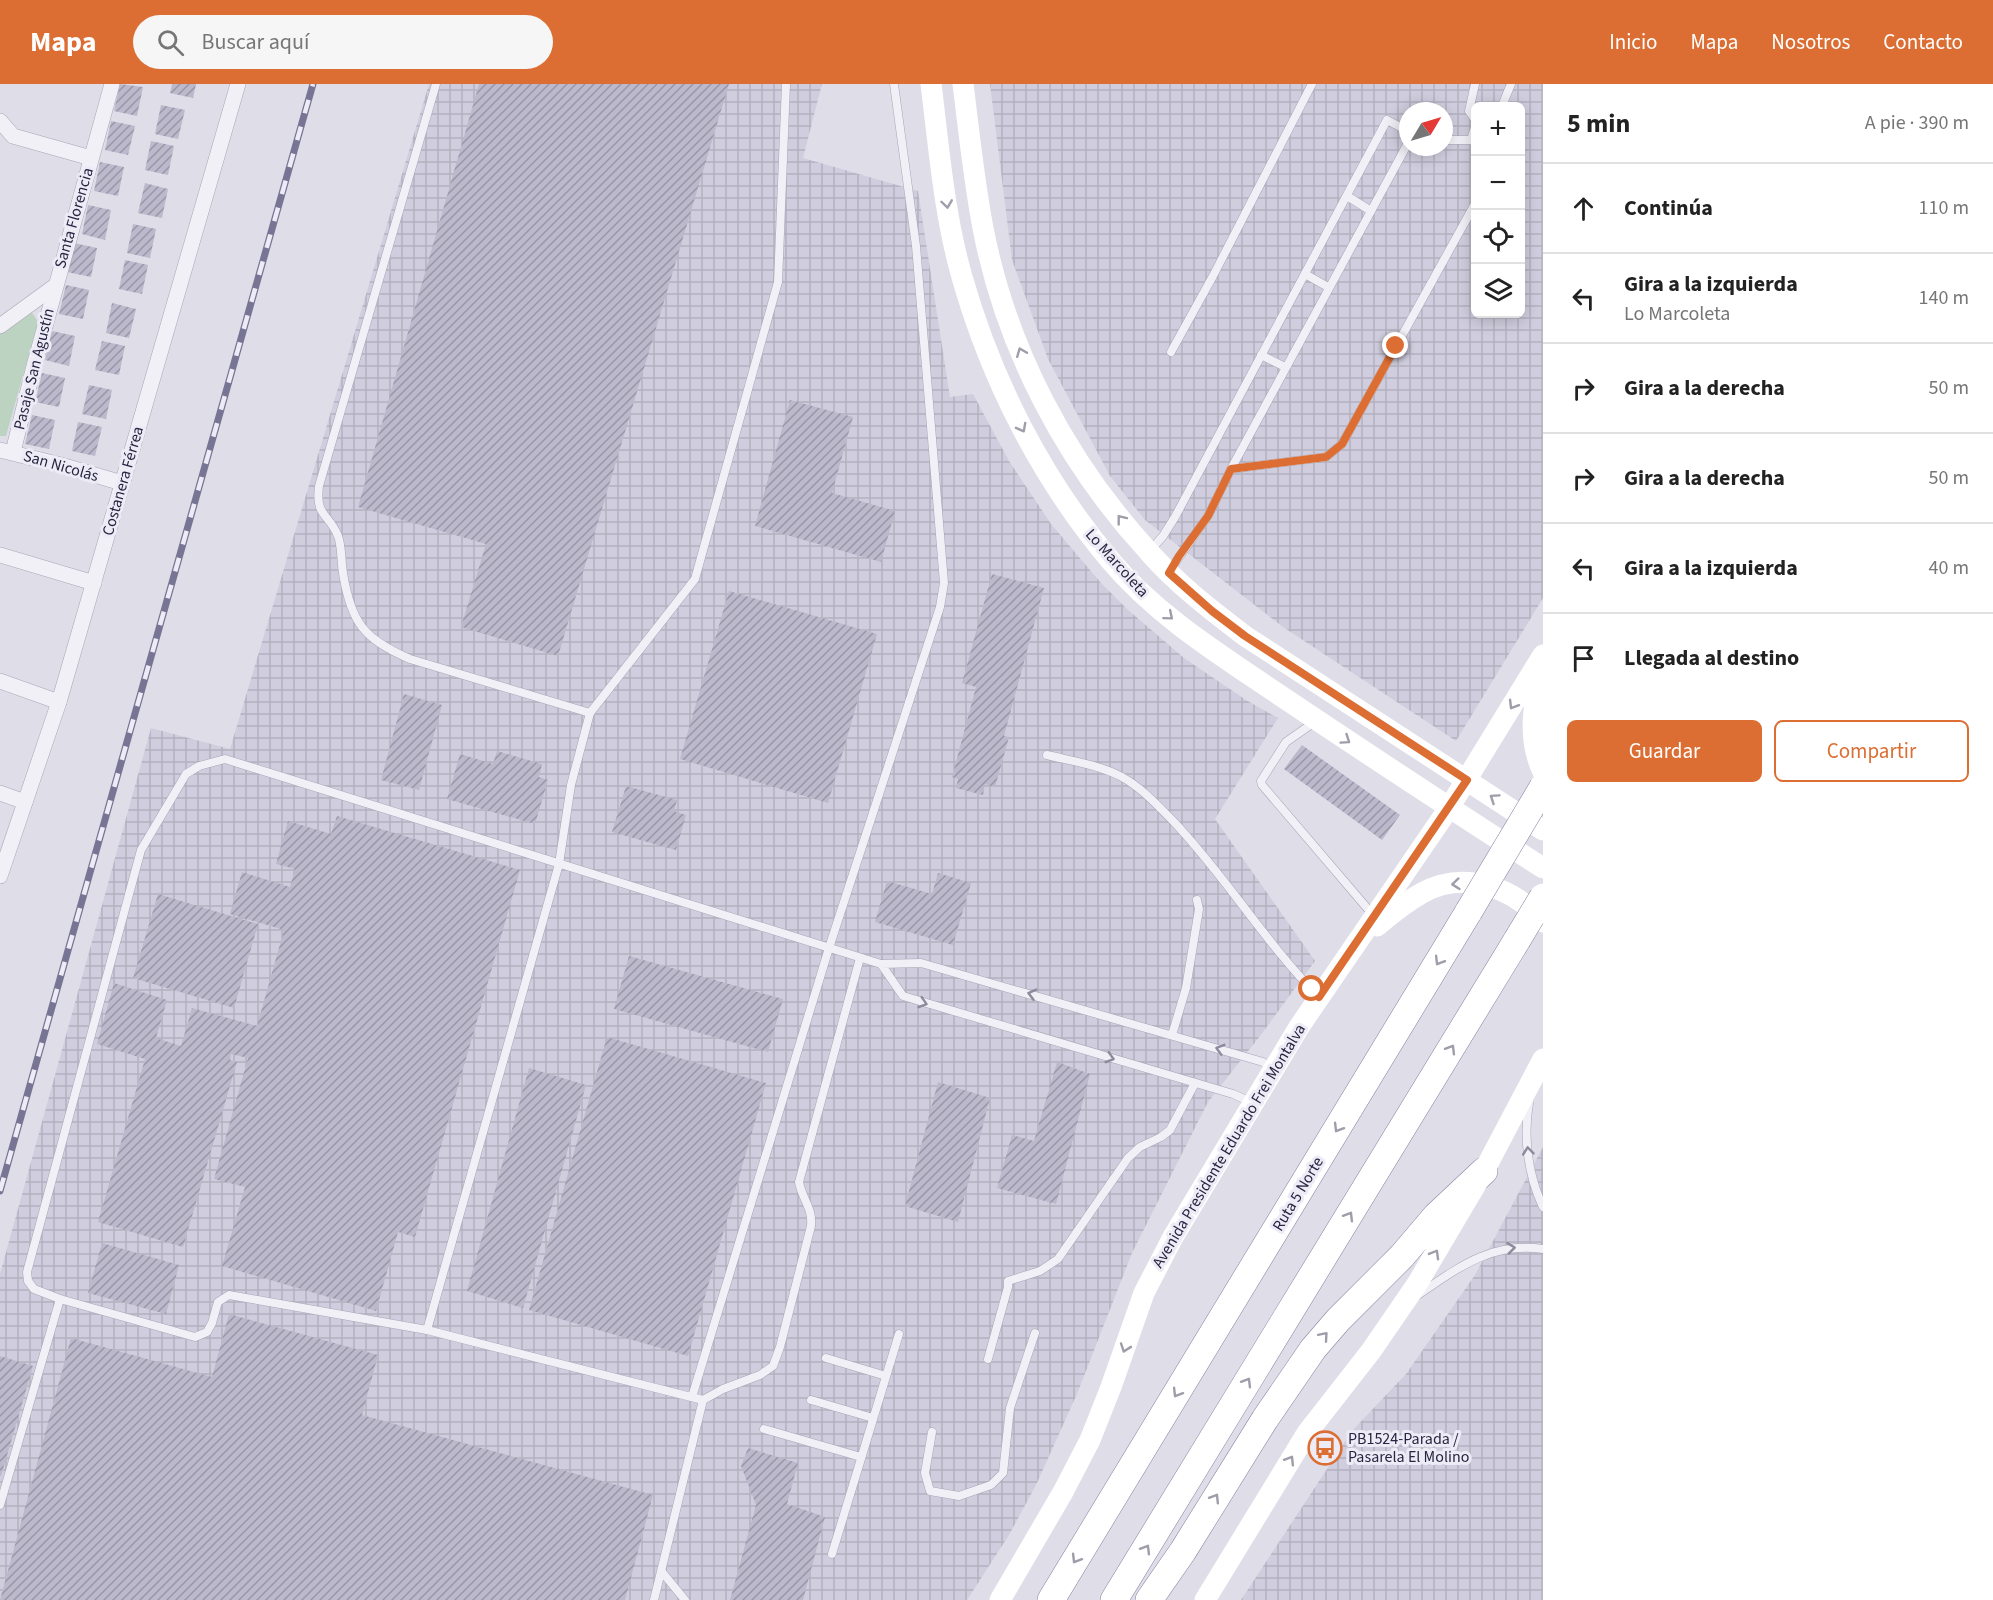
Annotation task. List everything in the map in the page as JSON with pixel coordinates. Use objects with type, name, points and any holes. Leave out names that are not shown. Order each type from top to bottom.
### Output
[{"type":"highway","name":"Ruta 5 Norte","points":[[1051,1600],[1543,787]]},
{"type":"highway","points":[[1114,1600],[1543,897]]},
{"type":"highway","points":[[1149,1600],[1183,1551],[1265,1419],[1313,1349],[1338,1320],[1402,1256],[1436,1216],[1484,1171]]},
{"type":"main road","name":"Lo Marcoleta","points":[[931,84],[953,240],[972,311],[1017,419],[1060,493],[1111,561],[1149,599],[1193,636],[1317,721],[1543,867]]},
{"type":"main road","name":"Lo Marcoleta","points":[[963,84],[983,228],[1001,298],[1027,366],[1061,435],[1149,552],[1212,611],[1245,636],[1543,830]]},
{"type":"main road","points":[[936,121],[950,127],[968,124]]},
{"type":"main road","points":[[942,166],[960,163],[974,169]]},
{"type":"main road","name":"Avenida Presidente Eduardo Frei Montalva","points":[[1000,1600],[1052,1512],[1090,1440],[1144,1293],[1160,1259],[1319,997],[1449,808],[1543,655]]},
{"type":"main road","points":[[1543,667],[1533,724],[1534,745],[1543,772]]},
{"type":"main road","points":[[1354,946],[1411,900],[1431,889],[1453,883],[1468,883],[1498,889],[1525,903],[1543,922]]},
{"type":"main road","points":[[1205,1600],[1307,1433],[1404,1304],[1484,1171],[1539,1066]]},
{"type":"street","name":"Santa Florencia","points":[[0,326],[55,286],[112,84]]},
{"type":"street","name":"Costanera Férrea","points":[[0,876],[59,702],[238,84]]},
{"type":"street","points":[[0,121],[13,136],[91,158]]},
{"type":"street","name":"Pasaje San Agustín","points":[[6,451],[55,286]]},
{"type":"street","name":"San Nicolás","points":[[6,451],[122,483]]},
{"type":"street","points":[[0,555],[94,583]]},
{"type":"street","points":[[0,681],[59,702]]},
{"type":"street","points":[[0,794],[25,802]]},
{"type":"lane","points":[[436,84],[317,500],[321,512],[338,537],[347,595],[353,615],[367,633],[385,648],[410,659],[590,713]]},
{"type":"lane","points":[[427,1330],[559,864],[571,785],[590,713],[695,579],[778,282],[786,84]]},
{"type":"lane","points":[[692,1397],[829,948],[940,607],[944,583],[916,246],[894,84]]},
{"type":"lane","points":[[1172,352],[1312,84]]},
{"type":"lane","points":[[1471,116],[1468,111],[1475,84]]},
{"type":"lane","points":[[1504,102],[1511,84]]},
{"type":"lane","points":[[1149,552],[1175,517],[1387,120],[1399,126]]},
{"type":"lane","points":[[1453,141],[1471,142]]},
{"type":"lane","points":[[1169,573],[1208,516],[1285,367],[1400,156]]},
{"type":"lane","points":[[1347,196],[1371,211]]},
{"type":"lane","points":[[1231,469],[1326,457],[1342,444],[1472,210]]},
{"type":"lane","points":[[1305,274],[1328,287]]},
{"type":"lane","points":[[1261,355],[1285,367]]},
{"type":"lane","points":[[1317,721],[1286,742],[1261,781],[1262,785],[1374,917]]},
{"type":"lane","points":[[1047,755],[1093,766],[1122,777],[1151,798],[1191,840],[1294,971],[1319,997]]},
{"type":"lane","points":[[860,958],[800,1182],[801,1193],[812,1214],[811,1226],[780,1347],[773,1366],[760,1376],[723,1389],[703,1400],[427,1330],[229,1295],[218,1302],[207,1332],[195,1337],[60,1299],[34,1289],[28,1281],[27,1272],[141,850],[186,774],[199,766],[225,759],[860,958],[881,964],[921,963],[1263,1062],[1273,1070]]},
{"type":"lane","points":[[1172,1035],[1186,988],[1199,909],[1197,900]]},
{"type":"lane","points":[[881,964],[903,996],[1233,1094],[1253,1103]]},
{"type":"lane","points":[[1539,1066],[1528,1110],[1527,1147],[1534,1185],[1543,1207]]},
{"type":"lane","points":[[988,1359],[1008,1281],[1040,1271],[1058,1259],[1128,1158],[1140,1147],[1170,1130],[1195,1083]]},
{"type":"lane","points":[[1404,1304],[1479,1257],[1506,1249],[1543,1249]]},
{"type":"lane","points":[[0,1504],[60,1299]]},
{"type":"lane","points":[[932,1432],[925,1473],[930,1491],[959,1496],[991,1485],[1003,1473],[1010,1408],[1035,1333]]},
{"type":"lane","points":[[832,1554],[899,1334]]},
{"type":"lane","points":[[826,1358],[886,1376]]},
{"type":"lane","points":[[654,1600],[703,1400]]},
{"type":"lane","points":[[811,1400],[873,1418]]},
{"type":"lane","points":[[764,1429],[861,1457]]},
{"type":"lane","points":[[662,1572],[686,1600]]},
{"type":"shaded area","points":[[429,84],[822,84],[803,158],[918,191],[950,397],[973,394],[1009,461],[1051,524],[1101,583],[1127,609],[1184,658],[1246,700],[1278,718],[1215,819],[1315,961],[1208,1102],[1132,1253],[1077,1394],[1036,1485],[1009,1535],[967,1600],[0,1600],[0,1274],[151,728],[230,749]]},
{"type":"shaded area","points":[[990,84],[1543,84],[1543,598],[1456,741],[1283,627],[1145,520],[1110,476],[1048,359],[1012,260]]},
{"type":"shaded area","points":[[1543,1147],[1543,1600],[1241,1600],[1352,1431],[1406,1374],[1475,1275]]},
{"type":"green space","points":[[29,308],[38,322],[6,436],[0,436],[0,328]]},
{"type":"building","points":[[120,84],[143,87],[137,116],[114,111]]},
{"type":"building","points":[[172,84],[196,84],[193,98],[170,93]]},
{"type":"building","points":[[479,84],[729,84],[558,656],[461,627],[486,544],[358,507]]},
{"type":"building","points":[[161,105],[185,110],[178,139],[155,134]]},
{"type":"building","points":[[111,121],[135,126],[128,155],[105,150]]},
{"type":"building","points":[[151,141],[174,146],[168,175],[145,170]]},
{"type":"building","points":[[100,162],[124,167],[118,196],[94,191]]},
{"type":"building","points":[[145,183],[168,189],[162,218],[138,213]]},
{"type":"building","points":[[88,205],[111,210],[105,240],[82,234]]},
{"type":"building","points":[[133,224],[156,229],[150,258],[127,253]]},
{"type":"building","points":[[74,243],[97,248],[91,277],[67,272]]},
{"type":"building","points":[[125,260],[148,265],[142,294],[119,289]]},
{"type":"building","points":[[66,285],[89,290],[83,319],[59,314]]},
{"type":"building","points":[[112,303],[136,309],[129,338],[106,333]]},
{"type":"building","points":[[52,331],[75,336],[69,366],[45,360]]},
{"type":"building","points":[[102,341],[125,346],[119,375],[95,370]]},
{"type":"building","points":[[42,373],[65,378],[59,407],[35,402]]},
{"type":"building","points":[[89,385],[112,390],[106,419],[82,414]]},
{"type":"building","points":[[790,400],[853,417],[832,493],[895,511],[881,562],[755,526]]},
{"type":"building","points":[[32,415],[55,420],[49,449],[25,444]]},
{"type":"building","points":[[78,422],[102,427],[95,456],[72,451]]},
{"type":"building","points":[[992,574],[1044,588],[1004,736],[1009,737],[995,787],[985,784],[983,795],[956,788],[958,779],[952,777],[976,687],[962,683]]},
{"type":"building","points":[[729,591],[877,634],[828,803],[680,759]]},
{"type":"building","points":[[404,694],[442,705],[419,790],[381,780]]},
{"type":"building","points":[[1302,745],[1400,815],[1382,840],[1284,769]]},
{"type":"building","points":[[497,751],[542,764],[539,777],[548,780],[535,824],[447,799],[460,754],[493,764]]},
{"type":"building","points":[[626,786],[677,800],[674,811],[686,815],[676,850],[612,832]]},
{"type":"building","points":[[337,816],[520,870],[415,1237],[398,1232],[376,1311],[222,1266],[245,1187],[214,1179],[248,1058],[231,1054],[230,1060],[237,1062],[183,1247],[98,1222],[145,1059],[97,1044],[114,983],[167,1000],[156,1038],[181,1046],[192,1008],[257,1026],[284,930],[230,914],[242,872],[290,887],[295,869],[276,864],[288,821],[331,834]]},
{"type":"building","points":[[938,873],[971,883],[953,945],[875,922],[887,881],[932,894]]},
{"type":"building","points":[[158,894],[258,924],[234,1008],[133,978]]},
{"type":"building","points":[[629,956],[783,999],[768,1052],[614,1009]]},
{"type":"building","points":[[607,1037],[766,1083],[688,1356],[529,1310]]},
{"type":"building","points":[[1057,1062],[1090,1074],[1056,1204],[997,1188],[1012,1135],[1034,1141]]},
{"type":"building","points":[[529,1068],[586,1085],[523,1308],[467,1291]]},
{"type":"building","points":[[938,1082],[990,1098],[958,1222],[905,1206]]},
{"type":"building","points":[[102,1243],[179,1265],[166,1314],[88,1293]]},
{"type":"building","points":[[229,1314],[378,1355],[362,1415],[653,1495],[625,1600],[0,1600],[71,1338],[212,1377]]},
{"type":"building","points":[[0,1356],[33,1366],[1,1476],[0,1476]]},
{"type":"building","points":[[748,1448],[798,1463],[787,1504],[825,1517],[803,1600],[730,1600],[756,1505],[741,1466]]},
{"type":"railway","points":[[0,1191],[313,84]]},
{"type":"place","name":"PB1524-Parada / Pasarela El Molino","points":[[1325,1448]]},
{"type":"route","points":[[1312,989],[1319,997],[1467,780],[1245,636],[1212,611],[1169,573],[1208,516],[1231,469],[1326,457],[1342,444],[1396,346]]}]
